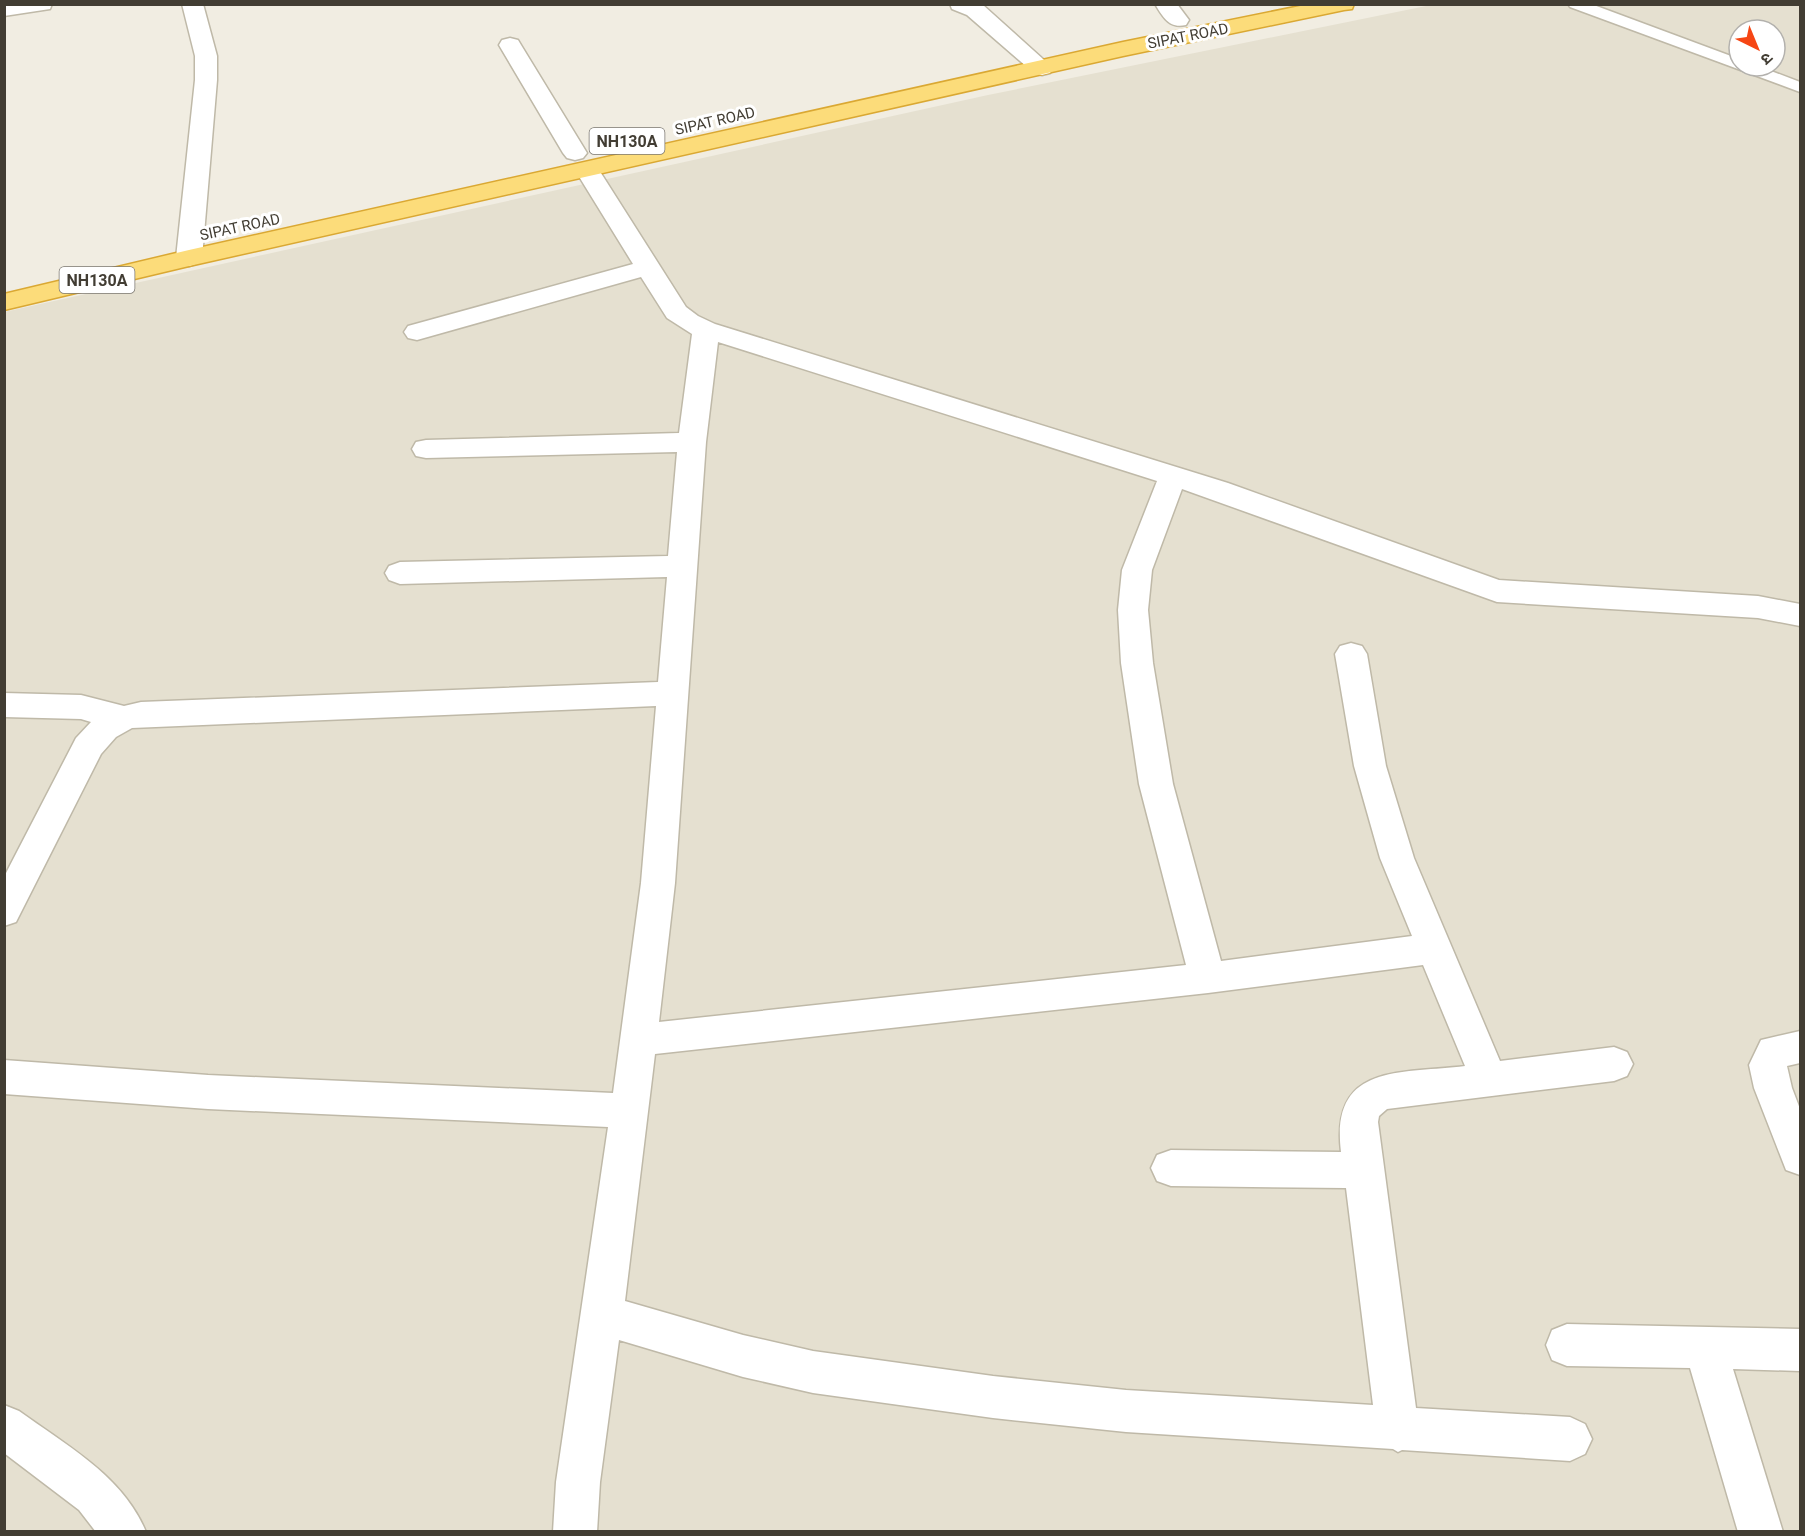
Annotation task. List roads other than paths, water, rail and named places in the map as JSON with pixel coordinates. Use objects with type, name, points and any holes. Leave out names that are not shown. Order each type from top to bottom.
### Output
[{"type":"highway","name":"SIPAT ROAD","points":[[581,161],[1023,52],[1172,12],[1250,4]]},
{"type":"highway","name":"SIPAT ROAD","points":[[4,280],[190,248],[581,161],[1042,68],[1344,4]]},
{"type":"highway","name":"SIPAT ROAD","points":[[4,302],[190,248]]},
{"type":"street","points":[[4,10],[42,4]]},
{"type":"street","points":[[190,248],[206,80],[206,56],[192,4]]},
{"type":"street","points":[[960,4],[975,10],[1042,68]]},
{"type":"street","points":[[510,45],[676,312],[688,322],[706,330],[1230,494],[1497,591],[1758,607],[1800,615]]},
{"type":"street","points":[[417,332],[649,267]]},
{"type":"street","points":[[575,1532],[578,1482],[630,1111],[658,882],[692,442],[706,330]]},
{"type":"street","points":[[426,450],[692,442]]},
{"type":"street","points":[[1173,477],[1137,570],[1133,610],[1137,663],[1156,784],[1208,978]]},
{"type":"street","points":[[400,573],[682,566]]},
{"type":"street","points":[[1352,654],[1370,766],[1397,858],[1489,1079]]},
{"type":"street","points":[[4,705],[81,707],[122,717],[141,714],[673,693]]},
{"type":"street","points":[[4,912],[88,747],[98,733],[122,717]]},
{"type":"street","points":[[639,1040],[1208,978],[1435,948]]},
{"type":"street","points":[[1800,1047],[1774,1052],[1768,1065],[1773,1088],[1800,1157]]},
{"type":"street","points":[[1398,1430],[1358,1130],[1360,1112],[1367,1100],[1382,1093],[1614,1064]]},
{"type":"street","points":[[4,1077],[208,1092],[630,1111]]},
{"type":"street","points":[[1170,1168],[1364,1170]]},
{"type":"street","points":[[602,1315],[743,1356],[813,1372],[993,1397],[1126,1411],[1398,1430],[1570,1439]]},
{"type":"street","points":[[1567,1345],[1800,1350]]},
{"type":"street","points":[[1705,1348],[1761,1532]]},
{"type":"street","points":[[4,1426],[95,1494],[124,1532]]},
{"type":"lane","points":[[1575,4],[1727,60]]},
{"type":"lane","points":[[1776,78],[1800,87]]}]
